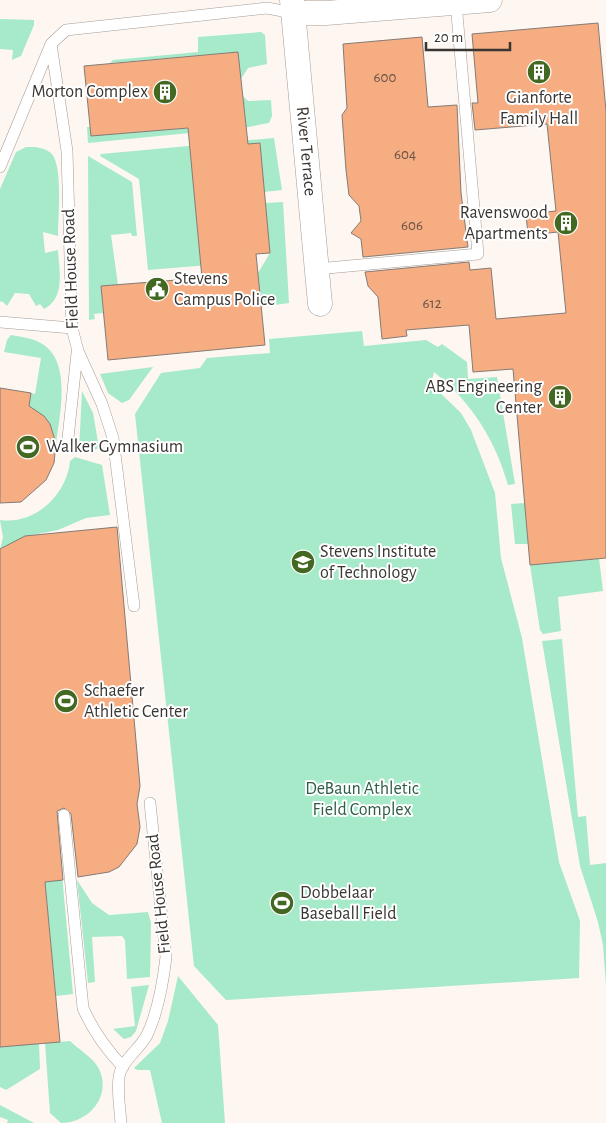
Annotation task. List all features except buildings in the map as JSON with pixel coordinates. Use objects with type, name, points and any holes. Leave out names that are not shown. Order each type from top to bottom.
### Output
[{"type":"street","points":[[292,7],[326,13],[490,0]]},
{"type":"street","name":"River Terrace","points":[[292,7],[320,304]]},
{"type":"lane","points":[[316,269],[478,254],[456,3]]},
{"type":"lane","points":[[0,167],[51,44],[66,30],[267,8],[292,7]]},
{"type":"lane","name":"Field House Road","points":[[51,44],[67,151],[72,328],[78,351],[102,404],[112,438],[134,606]]},
{"type":"lane","points":[[0,322],[72,328]]},
{"type":"lane","points":[[68,438],[78,351]]},
{"type":"lane","name":"Field House Road","points":[[123,1067],[139,1048],[151,1024],[163,981],[166,957],[150,803]]},
{"type":"lane","points":[[64,815],[83,1008],[105,1048],[123,1067],[119,1076],[121,1123]]},
{"type":"green space","points":[[0,19],[34,20],[34,25],[21,56],[12,60],[13,50],[0,49]]},
{"type":"green space","points":[[261,32],[265,35],[267,64],[248,68],[241,79],[238,52],[110,63],[113,60],[198,52],[198,37]]},
{"type":"green space","points":[[243,96],[248,101],[271,100],[272,116],[269,123],[237,129],[246,123]]},
{"type":"green space","points":[[220,126],[220,130],[88,143],[87,127],[90,127],[92,135]]},
{"type":"green space","points":[[274,138],[282,190],[264,192],[260,143],[238,145],[238,141]]},
{"type":"green space","points":[[221,143],[190,149],[200,258],[234,263],[148,270],[139,179],[100,156],[101,154]]},
{"type":"green space","points":[[26,147],[40,148],[52,154],[58,170],[58,236],[43,232],[45,253],[58,250],[60,283],[56,298],[44,309],[40,304],[36,306],[29,294],[15,293],[7,306],[2,301],[0,302],[0,189],[16,152]]},
{"type":"green space","points":[[88,156],[132,182],[137,236],[132,236],[131,233],[111,235],[118,285],[101,286],[103,313],[94,314],[95,319],[89,320]]},
{"type":"green space","points":[[283,202],[289,303],[261,307],[258,273],[270,253],[265,203]]},
{"type":"green space","name":"DeBaun Athletic Field Complex","points":[[362,331],[364,346],[426,340],[438,347],[442,344],[467,362],[468,379],[497,377],[515,484],[508,485],[496,452],[480,422],[459,396],[434,372],[431,384],[461,413],[471,430],[495,493],[501,558],[522,638],[559,862],[580,921],[579,978],[226,1000],[194,966],[135,414],[161,373],[200,368],[207,358],[270,353],[269,339]]},
{"type":"green space","points":[[11,335],[32,339],[44,345],[52,353],[58,364],[62,390],[56,443],[47,422],[40,414],[29,407],[31,393],[35,394],[41,358],[4,352],[7,340]]},
{"type":"green space","points":[[153,367],[129,400],[122,403],[108,393],[100,374]]},
{"type":"green space","points":[[82,391],[93,413],[99,448],[87,453],[79,451]]},
{"type":"green space","points":[[75,457],[102,465],[110,515],[86,518],[58,530],[32,535],[0,550],[3,537],[0,520],[26,518],[47,505],[63,485],[70,461]]},
{"type":"green space","points":[[525,503],[528,544],[515,544],[511,504]]},
{"type":"green space","points":[[599,558],[603,591],[558,597],[561,631],[543,634],[540,630],[530,565]]},
{"type":"green space","points":[[562,639],[578,817],[586,816],[590,865],[606,863],[606,986],[603,945],[598,922],[580,866],[542,641]]},
{"type":"green space","points":[[38,807],[56,810],[73,994],[56,996]]},
{"type":"green space","points":[[77,880],[92,903],[109,915],[148,912],[151,923],[150,977],[127,979],[125,940],[122,936],[92,937],[95,982],[88,983]]},
{"type":"green space","points":[[178,976],[218,1025],[225,1123],[162,1123],[150,1070],[137,1070],[134,1068],[160,1043],[168,1021]]},
{"type":"green space","points":[[149,985],[136,1031],[131,1037],[124,1039],[113,1029],[135,1026],[131,987]]},
{"type":"green space","points":[[70,1041],[97,1065],[102,1079],[102,1089],[100,1098],[89,1113],[71,1122],[61,1123],[50,1113],[45,1043]]},
{"type":"green space","points":[[39,1043],[40,1069],[6,1090],[0,1087],[0,1047]]},
{"type":"green space","points":[[0,1105],[34,1123],[7,1123],[8,1120],[0,1117]]},
{"type":"place","name":"Gianforte Family Hall","points":[[539,72]]},
{"type":"place","name":"Morton Complex","points":[[165,92]]},
{"type":"place","name":"Ravenswood Apartments","points":[[566,223]]},
{"type":"place","name":"Stevens Campus Police","points":[[157,289]]},
{"type":"place","name":"ABS Engineering Center","points":[[560,397]]},
{"type":"place","name":"Walker Gymnasium","points":[[28,447]]},
{"type":"place","name":"Stevens Institute of Technology","points":[[303,562]]},
{"type":"place","name":"Schaefer Athletic Center","points":[[66,701]]},
{"type":"place","name":"Dobbelaar Baseball Field","points":[[282,903]]}]
